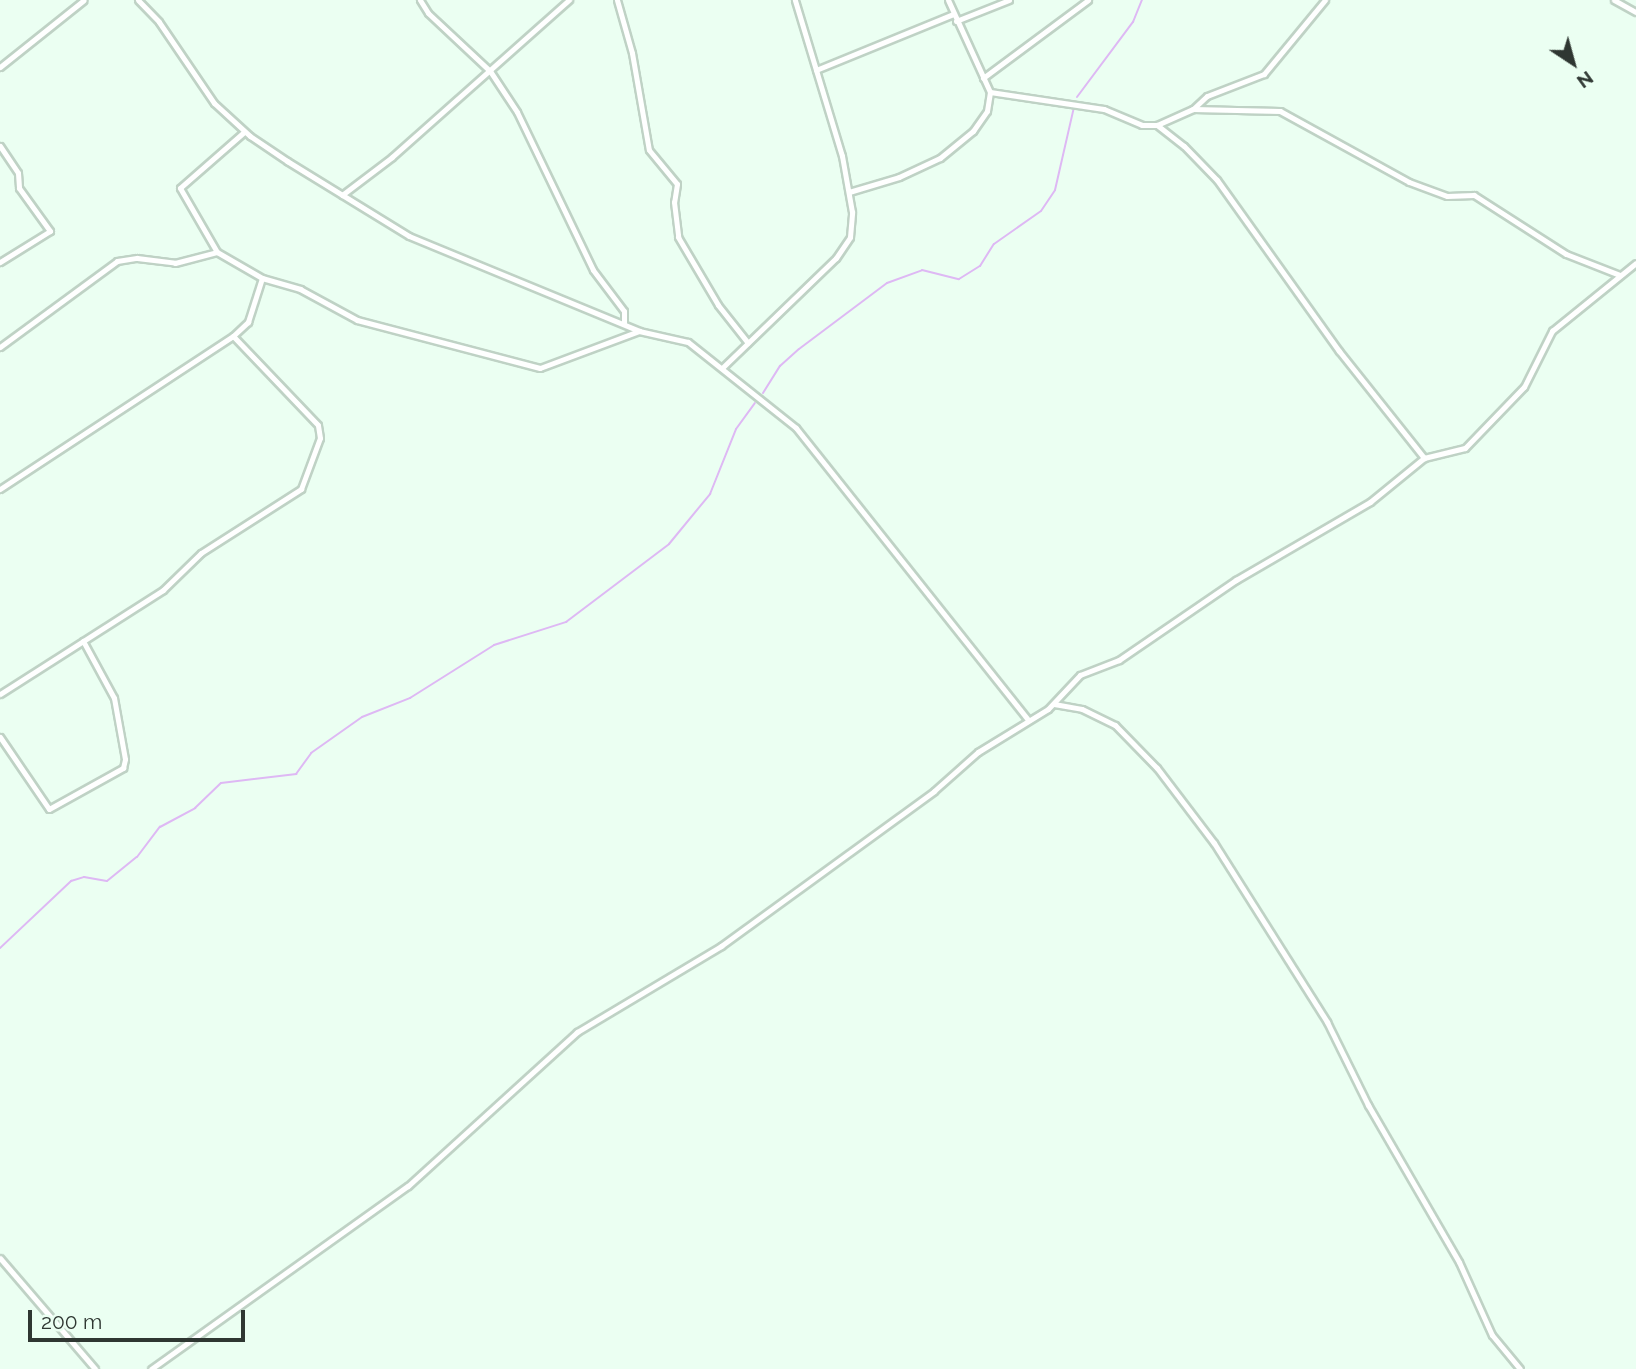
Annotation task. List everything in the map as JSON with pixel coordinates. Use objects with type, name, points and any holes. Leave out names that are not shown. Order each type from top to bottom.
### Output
[{"type":"street","points":[[0,67],[83,0]]},
{"type":"street","points":[[138,0],[159,22],[208,96],[244,132],[342,195],[431,247],[639,331],[688,342],[786,418],[822,458],[1028,720]]},
{"type":"street","points":[[420,0],[428,13],[490,71],[517,112],[593,270],[622,307],[624,324]]},
{"type":"street","points":[[342,195],[490,71],[569,0]]},
{"type":"street","points":[[617,0],[632,53],[649,150],[677,184],[674,202],[681,244],[748,343]]},
{"type":"street","points":[[722,368],[845,247],[852,225],[849,192],[795,0]]},
{"type":"street","points":[[849,192],[899,177],[950,151],[981,121],[990,92],[948,0]]},
{"type":"street","points":[[956,20],[1009,0]]},
{"type":"street","points":[[983,78],[1088,0]]},
{"type":"street","points":[[990,92],[1037,102],[1084,104],[1142,125],[1157,125],[1193,109],[1207,96],[1264,74],[1325,0]]},
{"type":"street","points":[[1614,0],[1636,12]]},
{"type":"street","points":[[816,70],[953,14]]},
{"type":"street","points":[[1193,109],[1280,111],[1409,182],[1447,195],[1474,195],[1566,254],[1620,275]]},
{"type":"street","points":[[1157,125],[1217,180],[1345,358],[1424,458]]},
{"type":"street","points":[[244,132],[180,188],[217,252],[262,278],[300,289],[368,324],[540,368],[639,331]]},
{"type":"street","points":[[0,146],[18,173],[19,188],[50,231],[0,262]]},
{"type":"street","points":[[0,347],[117,261],[137,258],[176,263],[217,252]]},
{"type":"street","points":[[151,1369],[408,1186],[577,1032],[721,946],[934,791],[978,752],[1054,704],[1080,676],[1119,660],[1236,580],[1370,502],[1424,458],[1455,453],[1474,441],[1524,387],[1552,331],[1636,263]]},
{"type":"street","points":[[0,489],[233,336],[248,321],[262,278]]},
{"type":"street","points":[[0,694],[163,590],[201,553],[304,484],[320,438],[318,425],[233,336]]},
{"type":"street","points":[[0,737],[41,805],[49,810],[123,768],[125,759],[114,698],[83,641]]},
{"type":"street","points":[[1054,704],[1082,709],[1115,725],[1157,768],[1213,843],[1327,1022],[1368,1105],[1459,1262],[1492,1335],[1520,1369]]},
{"type":"street","points":[[0,1258],[95,1369]]},
{"type":"waterway","points":[[1077,97],[1133,22],[1142,0]]},
{"type":"waterway","points":[[763,393],[780,366],[799,349],[887,283],[922,270],[959,279],[980,266],[994,244],[1041,211],[1055,190],[1074,107]]},
{"type":"waterway","points":[[0,948],[71,881],[84,877],[107,881],[137,857],[160,827],[195,808],[221,783],[296,774],[311,753],[362,717],[410,698],[494,645],[566,622],[669,544],[710,494],[736,429],[755,403]]}]
